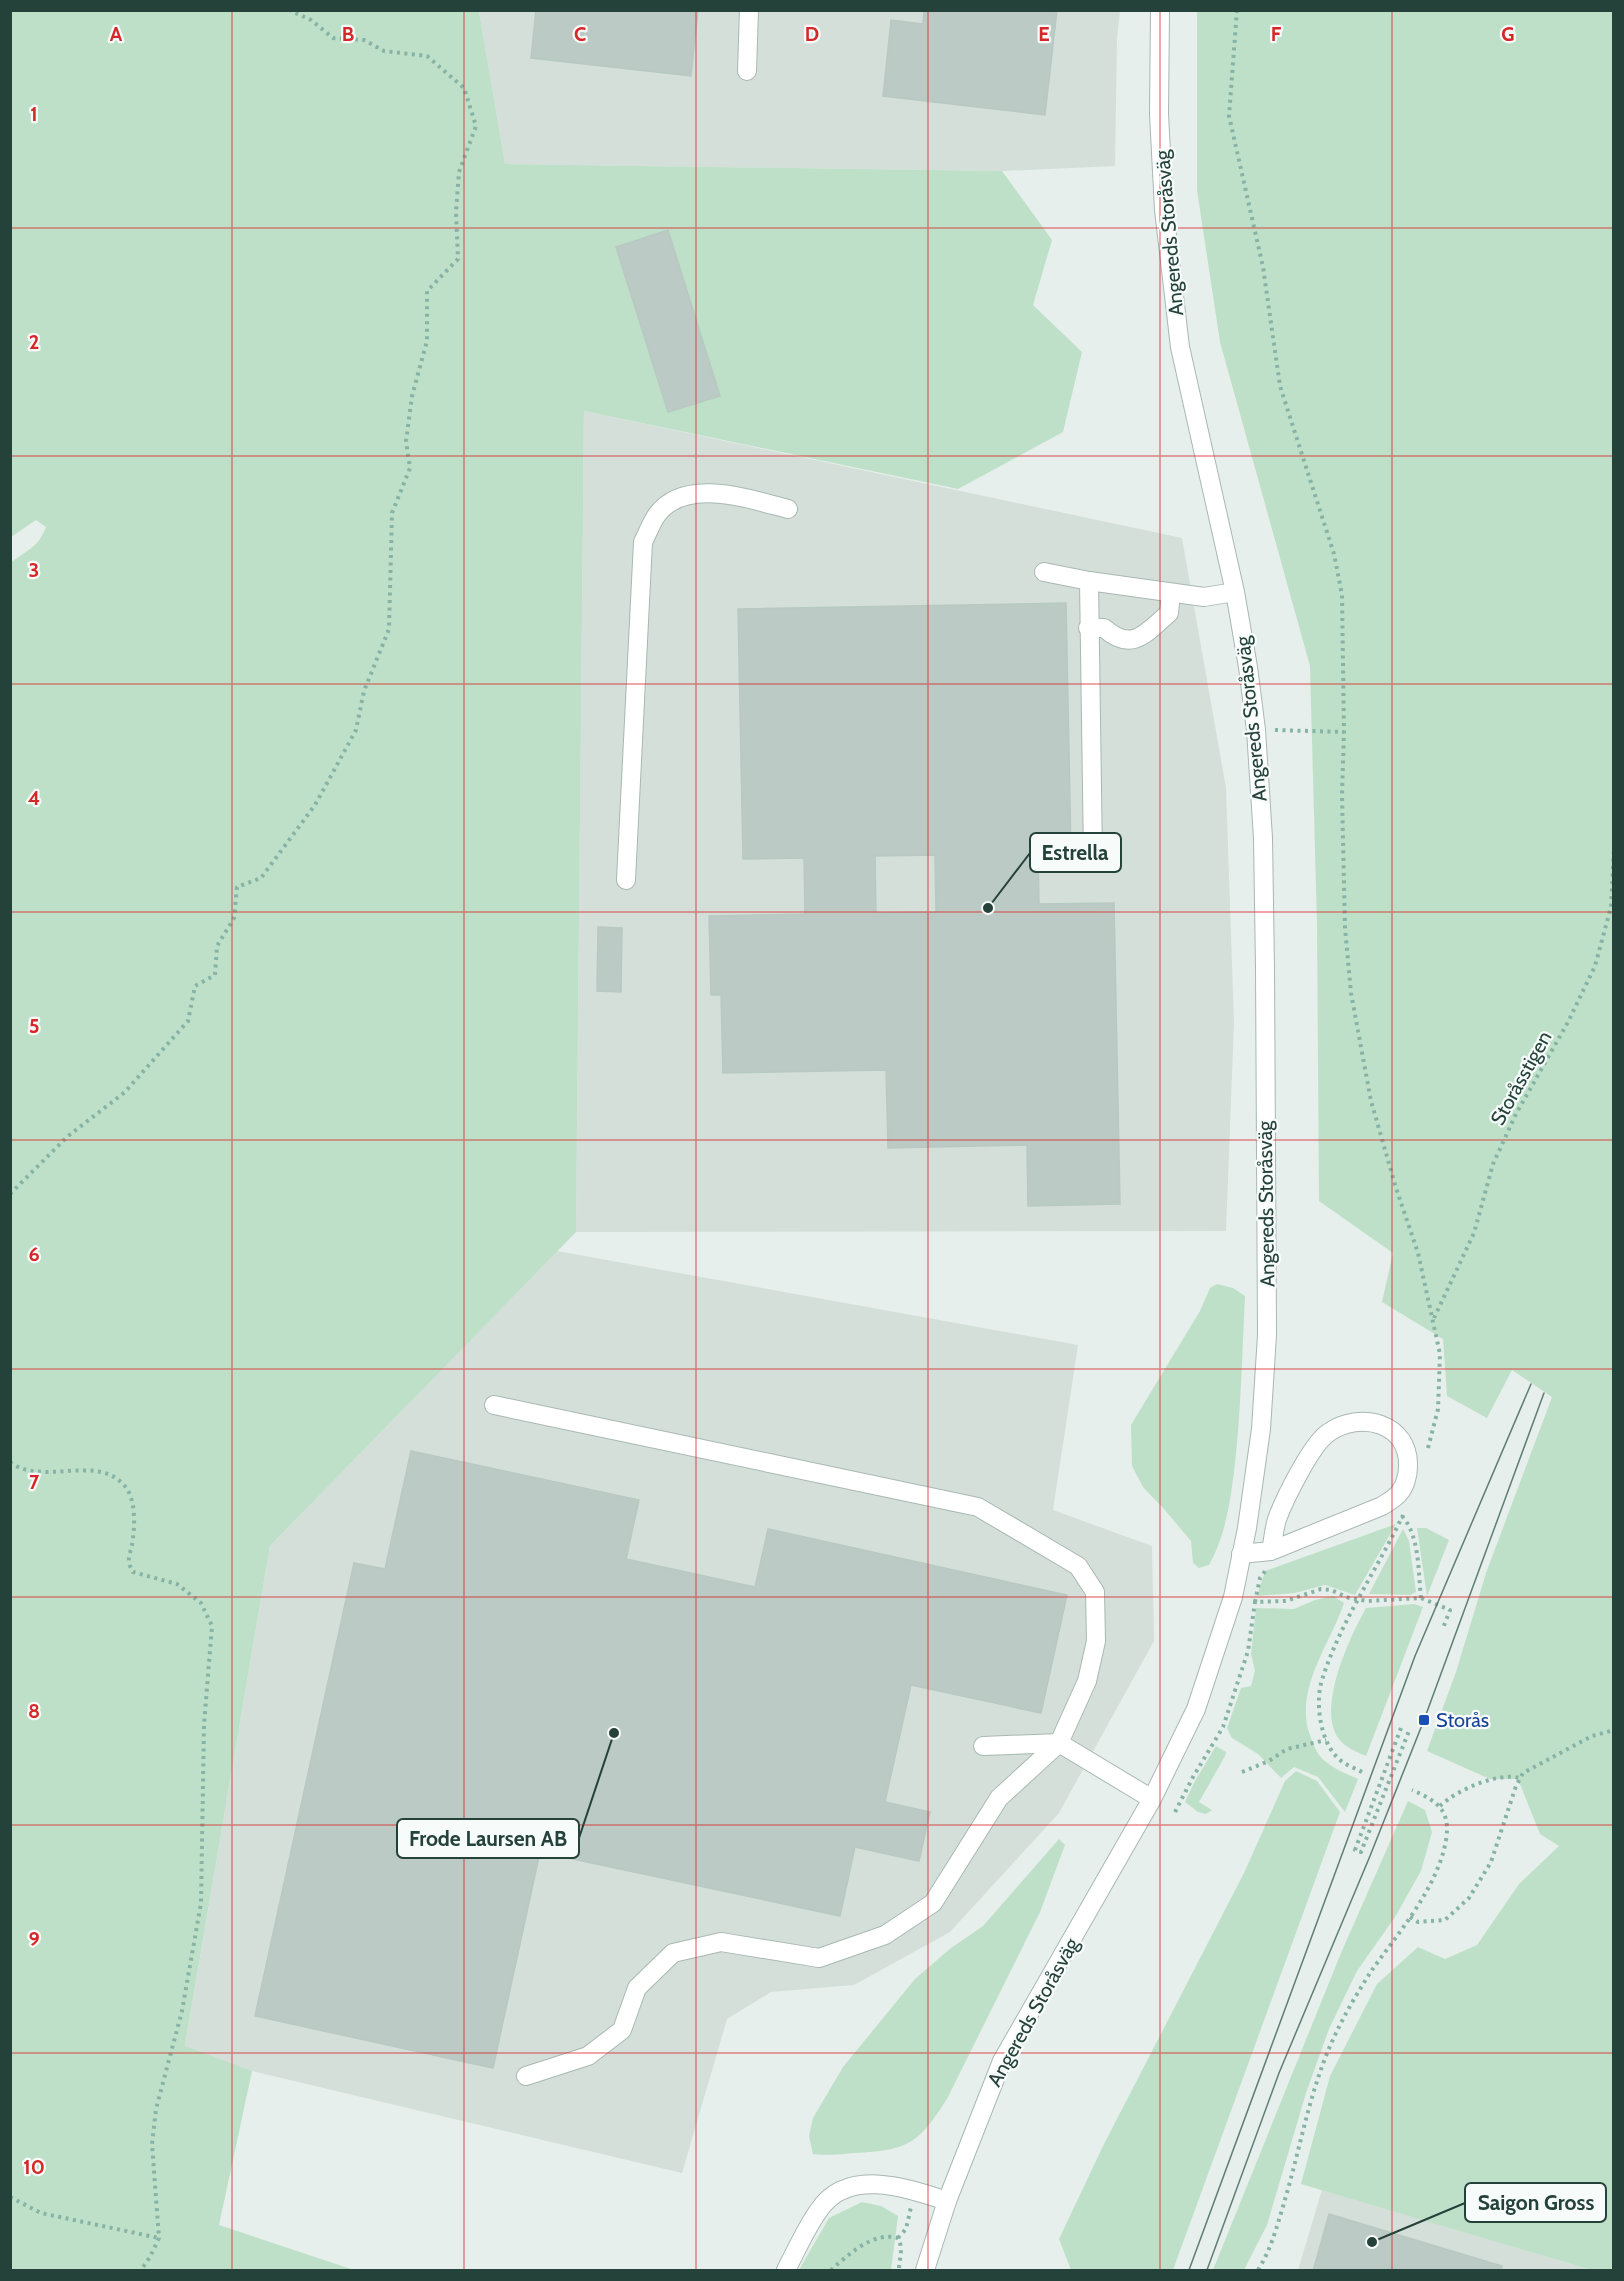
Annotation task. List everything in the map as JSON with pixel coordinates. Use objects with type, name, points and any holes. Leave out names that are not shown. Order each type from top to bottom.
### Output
[{"type":"street","points":[[747,71],[749,10]]},
{"type":"street","name":"Angereds Storåsväg","points":[[925,2271],[947,2201],[1002,2061],[1152,1799],[1196,1708],[1233,1597],[1252,1496],[1261,1428],[1267,1335],[1263,838],[1256,730],[1235,592],[1180,347],[1164,210],[1159,114],[1160,10]]},
{"type":"street","points":[[626,880],[643,542],[656,516],[680,497],[709,493],[736,495],[788,509]]},
{"type":"street","points":[[1044,572],[1089,581],[1204,597],[1235,592]]},
{"type":"street","points":[[1089,581],[1093,858]]},
{"type":"street","points":[[1088,628],[1104,628],[1114,637],[1128,640],[1139,639],[1169,613],[1171,593]]},
{"type":"street","points":[[494,1405],[978,1507],[1078,1566],[1095,1592],[1096,1641],[1087,1681],[1059,1743],[999,1798],[933,1903],[885,1935],[819,1958],[721,1942],[673,1953],[638,1988],[622,2030],[588,2056],[526,2076]]},
{"type":"street","points":[[1241,1554],[1272,1557],[1382,1506],[1401,1492],[1408,1473],[1408,1454],[1403,1441],[1384,1426],[1359,1421],[1327,1433],[1315,1447],[1277,1520],[1272,1557]]},
{"type":"street","points":[[983,1746],[1059,1743],[1152,1799]]},
{"type":"street","points":[[786,2271],[818,2211],[836,2194],[849,2187],[880,2184],[947,2201]]},
{"type":"path","points":[[10,1194],[68,1136],[125,1092],[188,1021],[195,986],[215,975],[217,946],[234,918],[237,887],[261,878],[315,806],[356,730],[364,691],[389,629],[392,513],[410,468],[406,441],[412,396],[428,341],[427,291],[458,259],[456,212],[459,172],[476,126],[464,88],[427,56],[384,51],[364,40],[333,38],[310,20],[289,10]]},
{"type":"path","points":[[1237,10],[1229,116],[1263,267],[1280,386],[1334,554],[1342,595],[1344,732],[1256,730]]},
{"type":"path","name":"Storåsstigen","points":[[1344,732],[1342,795],[1344,884],[1351,993],[1371,1101],[1396,1188],[1418,1253],[1433,1319],[1474,1233],[1493,1164],[1516,1114],[1568,1022],[1595,966],[1611,907],[1614,847]]},
{"type":"path","points":[[10,1462],[35,1473],[82,1470],[102,1473],[122,1482],[131,1496],[134,1518],[128,1560],[132,1572],[177,1584],[201,1603],[212,1626],[204,1725],[201,1903],[182,2011],[156,2109],[152,2144],[159,2238],[141,2271]]},
{"type":"path","points":[[1397,1513],[1410,1527],[1421,1598]]},
{"type":"path","points":[[1176,1812],[1193,1777],[1223,1727],[1248,1650],[1260,1578],[1272,1557]]},
{"type":"path","points":[[1255,1602],[1286,1601],[1321,1589],[1331,1590],[1358,1600],[1421,1598],[1450,1610],[1443,1628]]},
{"type":"path","points":[[1358,1600],[1321,1682],[1319,1698],[1326,1740],[1335,1755],[1362,1772]]},
{"type":"path","points":[[1401,1728],[1355,1850],[1360,1852],[1409,1731]]},
{"type":"path","points":[[1410,1917],[1418,1922],[1444,1920],[1455,1913],[1469,1898],[1491,1862],[1520,1778],[1530,1769],[1592,1736],[1614,1730]]},
{"type":"path","points":[[1242,1772],[1269,1761],[1287,1749],[1326,1740]]},
{"type":"path","points":[[1440,1806],[1452,1796],[1497,1778],[1511,1776],[1520,1778]]},
{"type":"path","points":[[1258,2271],[1274,2237],[1291,2180],[1307,2112],[1335,2034],[1370,1973],[1410,1917],[1436,1873],[1443,1854],[1447,1829],[1440,1806],[1430,1798],[1412,1790]]},
{"type":"path","points":[[898,2238],[906,2229],[915,2192]]},
{"type":"path","points":[[10,2198],[41,2214],[159,2238]]},
{"type":"path","points":[[831,2271],[853,2252],[878,2237],[889,2235],[898,2238]]},
{"type":"path","points":[[898,2238],[902,2254],[899,2271]]},
{"type":"shaded area","points":[[479,11],[1120,11],[1117,38],[1115,166],[1002,171],[505,164]]},
{"type":"shaded area","points":[[584,411],[1182,538],[1226,788],[1234,1023],[1226,1231],[576,1232]]},
{"type":"shaded area","points":[[557,1251],[1078,1345],[1053,1510],[1152,1546],[1154,1641],[1059,1813],[950,1932],[854,1985],[771,1992],[727,2019],[682,2173],[252,2071],[185,2047],[270,1546]]},
{"type":"shaded area","points":[[1322,2190],[1588,2269],[1614,2269],[1298,2270]]},
{"type":"green space","points":[[11,11],[479,11],[505,164],[1002,171],[1052,240],[1033,305],[1082,352],[1063,432],[958,489],[584,411],[576,1232],[270,1546],[185,2046],[252,2071],[219,2225],[354,2270],[11,2270],[10,564],[35,545],[46,527],[36,520],[11,537]]},
{"type":"green space","points":[[1197,11],[1613,11],[1613,2269],[1588,2269],[1301,2184],[1330,2076],[1377,1984],[1418,1947],[1445,1959],[1477,1945],[1519,1884],[1559,1846],[1540,1834],[1518,1779],[1490,1779],[1427,1751],[1456,1672],[1486,1573],[1552,1397],[1512,1370],[1487,1418],[1447,1396],[1443,1339],[1382,1302],[1393,1253],[1319,1201],[1317,925],[1310,666],[1220,342],[1197,190]]},
{"type":"green space","points":[[1217,1284],[1233,1288],[1245,1296],[1240,1406],[1234,1472],[1226,1520],[1209,1565],[1199,1568],[1193,1563],[1191,1541],[1143,1487],[1132,1466],[1131,1425],[1200,1311],[1210,1288]]},
{"type":"green space","points":[[1396,1524],[1355,1595],[1325,1585],[1295,1593],[1257,1596],[1265,1571]]},
{"type":"green space","points":[[1417,1528],[1426,1528],[1449,1540],[1427,1596]]},
{"type":"green space","points":[[1403,1529],[1409,1541],[1416,1592],[1410,1595],[1369,1594]]},
{"type":"green space","points":[[1333,1596],[1344,1603],[1309,1686],[1306,1721],[1316,1751],[1320,1756],[1332,1766],[1358,1779],[1345,1812],[1318,1777],[1294,1767],[1281,1778],[1258,1754],[1232,1738],[1227,1728],[1241,1688],[1251,1686],[1255,1671],[1251,1654],[1256,1608],[1294,1609],[1315,1600]]},
{"type":"green space","points":[[1414,1604],[1423,1607],[1366,1756],[1342,1742],[1333,1726],[1331,1710],[1333,1692],[1344,1654],[1366,1608]]},
{"type":"green space","points":[[1216,1746],[1226,1752],[1199,1802],[1212,1810],[1206,1814],[1198,1812],[1185,1802]]},
{"type":"green space","points":[[1296,1771],[1317,1781],[1340,1812],[1173,2270],[1071,2270],[1059,2239],[1104,2144],[1244,1873],[1285,1781]]},
{"type":"green space","points":[[1408,1801],[1425,1810],[1432,1832],[1421,1871],[1395,1917],[1357,1971],[1329,2029],[1306,2093],[1267,2225],[1244,2270],[1213,2270],[1341,1953]]},
{"type":"green space","points":[[1059,1839],[1065,1845],[1040,1912],[947,2099],[928,2126],[910,2142],[888,2150],[834,2155],[813,2154],[809,2136],[813,2118],[843,2067],[915,1979],[951,1948],[983,1926]]},
{"type":"green space","points":[[862,2202],[881,2206],[898,2216],[891,2270],[799,2270],[829,2218]]},
{"type":"building","points":[[536,10],[698,10],[691,76],[531,58]]},
{"type":"building","points":[[924,10],[1057,10],[1045,115],[883,96],[891,20],[923,24]]},
{"type":"building","points":[[668,230],[720,396],[668,412],[616,247]]},
{"type":"building","points":[[1066,603],[1071,852],[1038,852],[1039,904],[1114,903],[1120,1204],[1028,1206],[1027,1145],[888,1148],[886,1070],[723,1073],[721,995],[711,995],[709,916],[805,914],[804,858],[743,859],[738,609]],"holes":[[[935,855],[936,912],[876,913],[875,856]]]},
{"type":"building","points":[[598,927],[622,928],[621,992],[597,991]]},
{"type":"building","points":[[411,1451],[639,1500],[626,1559],[755,1587],[768,1529],[1067,1595],[1041,1713],[911,1685],[885,1802],[930,1812],[919,1861],[855,1847],[840,1916],[540,1852],[493,2068],[255,2016],[354,1563],[385,1569]]},
{"type":"building","points":[[1329,2214],[1502,2266],[1501,2271],[1313,2271]]},
{"type":"tram line","points":[[1189,2270],[1415,1656],[1531,1384]]},
{"type":"tram line","points":[[1207,2270],[1279,2073],[1424,1720],[1544,1393]]},
{"type":"place","name":"Estrella","points":[[988,908]]},
{"type":"place","name":"Storås","points":[[1424,1720]]},
{"type":"place","name":"Frode Laursen AB","points":[[614,1733]]},
{"type":"place","name":"Saigon Gross","points":[[1372,2242]]}]
